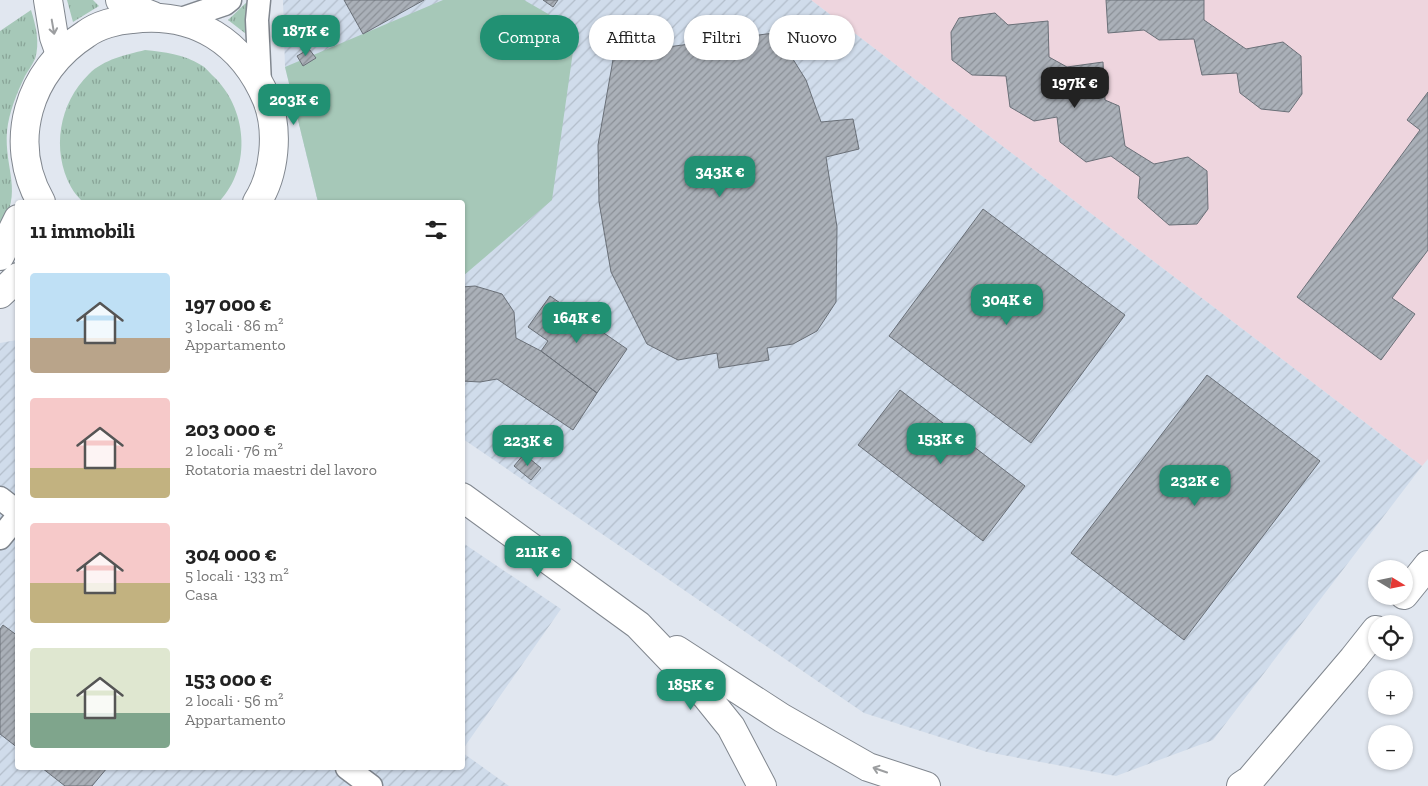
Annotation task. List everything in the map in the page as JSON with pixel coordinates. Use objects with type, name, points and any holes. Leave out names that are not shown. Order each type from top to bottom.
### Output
[{"type":"main road","points":[[48,0],[54,37],[60,54]]},
{"type":"main road","points":[[120,0],[126,5],[203,29],[226,43],[245,62],[260,84],[269,105],[273,127],[273,150],[265,200]]},
{"type":"main road","points":[[33,197],[26,160],[25,131],[30,103],[42,77],[60,54],[87,33],[119,20],[166,18]]},
{"type":"main road","points":[[258,200],[269,174],[273,150]]},
{"type":"main road","points":[[0,256],[15,225]]},
{"type":"main road","points":[[0,294],[15,280]]},
{"type":"main road","points":[[465,499],[638,625],[782,718],[868,767],[926,786]]},
{"type":"main road","points":[[1413,584],[1428,565]]},
{"type":"main road","points":[[1388,615],[1396,605]]},
{"type":"main road","points":[[638,625],[706,696],[731,727],[762,786]]},
{"type":"main road","points":[[1241,786],[1250,780],[1368,640]]},
{"type":"street","points":[[166,18],[225,4],[230,0]]},
{"type":"street","points":[[259,0],[257,20],[260,84]]},
{"type":"street","points":[[0,498],[15,510]]},
{"type":"street","points":[[0,538],[15,520]]},
{"type":"street","points":[[350,770],[370,786]]},
{"type":"shaded area","points":[[283,0],[811,0],[831,15],[769,15],[769,60],[855,60],[855,34],[1422,466],[1213,740],[1116,776],[987,752],[864,713],[465,440],[465,200],[318,200],[285,67]]},
{"type":"shaded area","points":[[811,0],[1428,0],[1428,459],[1422,466],[855,34],[855,15],[831,15]]},
{"type":"shaded area","points":[[15,340],[15,770],[465,770],[465,754],[509,786],[0,786],[0,343]]},
{"type":"shaded area","points":[[465,544],[561,609],[465,746]]},
{"type":"green space","points":[[67,0],[93,0],[99,6],[73,22]]},
{"type":"green space","points":[[249,0],[250,37],[228,20]]},
{"type":"green space","points":[[443,0],[524,0],[550,15],[480,15],[480,60],[572,60],[552,200],[465,274],[465,200],[318,200],[285,67]]},
{"type":"green space","points":[[31,10],[37,34],[37,47],[35,59],[16,96],[8,124],[7,145],[12,191],[11,203],[0,228],[0,31]]},
{"type":"green space","points":[[145,50],[181,56],[202,66],[224,88],[233,103],[239,120],[241,154],[230,188],[221,200],[81,200],[75,193],[65,173],[61,158],[61,128],[65,113],[79,86],[89,74],[101,65],[116,58]]},
{"type":"building","points":[[344,0],[424,0],[363,34]]},
{"type":"building","points":[[543,0],[558,0],[553,7]]},
{"type":"building","points":[[1106,0],[1204,0],[1204,20],[1246,49],[1283,42],[1301,56],[1302,94],[1289,112],[1261,109],[1240,93],[1237,73],[1202,75],[1194,39],[1159,40],[1144,30],[1108,33]]},
{"type":"building","points":[[995,13],[1008,25],[1048,21],[1049,57],[1067,67],[1103,62],[1105,100],[1119,106],[1125,146],[1154,164],[1188,157],[1207,171],[1208,209],[1197,224],[1169,225],[1138,198],[1140,177],[1111,156],[1086,162],[1060,142],[1057,117],[1034,121],[1010,107],[1006,76],[972,75],[952,60],[951,32],[959,18]]},
{"type":"building","points":[[769,34],[769,60],[794,60],[806,80],[821,122],[853,119],[859,149],[826,157],[837,227],[836,302],[817,331],[793,344],[767,348],[769,360],[719,368],[717,353],[678,360],[647,344],[611,272],[599,202],[598,145],[613,60],[674,60],[674,46],[684,45],[684,60],[759,60],[759,35]]},
{"type":"building","points":[[309,49],[316,58],[303,66],[297,56]]},
{"type":"building","points":[[1428,92],[1428,250],[1392,298],[1415,314],[1381,360],[1297,297],[1420,130],[1407,120]]},
{"type":"building","points":[[983,209],[1125,315],[1031,443],[889,336]]},
{"type":"building","points":[[475,286],[502,294],[514,312],[516,338],[541,351],[597,393],[573,430],[497,379],[480,382],[465,381],[465,287]]},
{"type":"building","points":[[550,296],[627,349],[597,393],[541,351],[548,341],[528,327]]},
{"type":"building","points":[[1207,375],[1320,461],[1184,640],[1071,553]]},
{"type":"building","points":[[900,390],[1025,486],[983,541],[858,445]]},
{"type":"building","points":[[524,454],[541,468],[531,480],[514,466]]},
{"type":"building","points":[[3,625],[15,634],[15,746],[0,734],[0,629]]},
{"type":"building","points":[[45,770],[105,770],[92,786],[65,786]]}]
